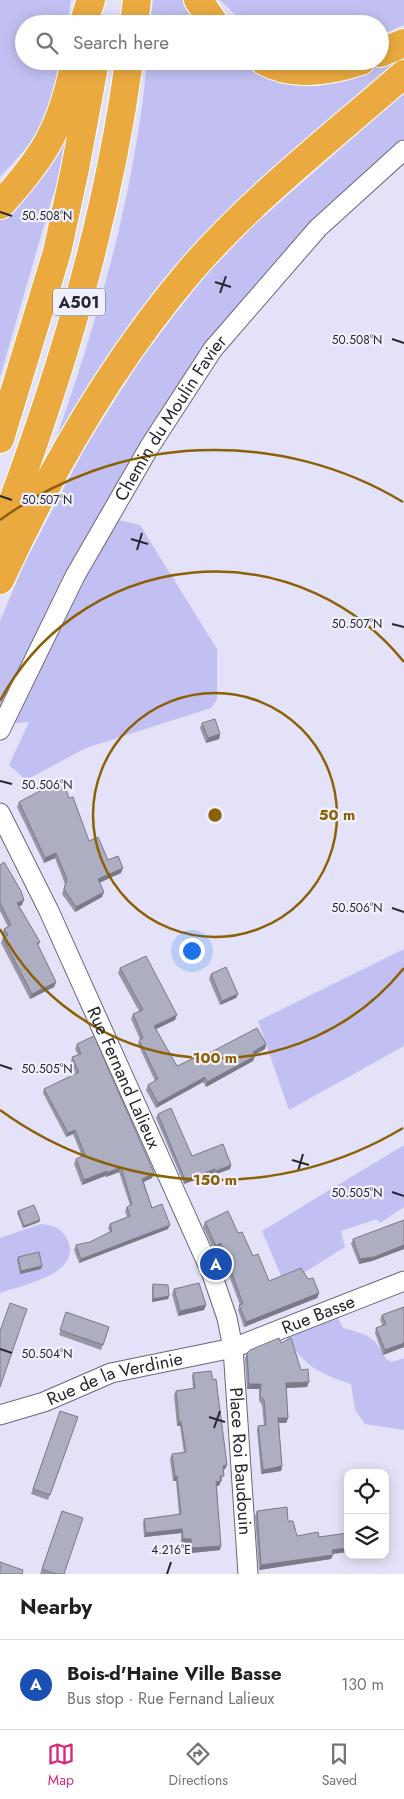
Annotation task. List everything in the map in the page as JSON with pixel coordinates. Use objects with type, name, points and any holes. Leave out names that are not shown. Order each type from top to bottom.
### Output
[{"type":"highway","points":[[86,15],[90,0]]},
{"type":"highway","points":[[101,15],[103,0]]},
{"type":"highway","points":[[135,15],[137,0]]},
{"type":"highway","points":[[198,0],[209,15]]},
{"type":"highway","points":[[389,49],[404,43]]},
{"type":"highway","points":[[0,204],[30,172],[47,147],[58,121],[72,70]]},
{"type":"highway","name":"A501","points":[[0,439],[57,252],[93,70]]},
{"type":"highway","name":"A501","points":[[0,534],[43,420],[68,343],[108,183],[127,70]]},
{"type":"highway","points":[[296,70],[303,72],[332,70]]},
{"type":"highway","points":[[0,580],[73,440],[129,350],[190,271],[242,217],[404,74]]},
{"type":"street","name":"Chemin du Moulin Favier","points":[[0,730],[75,576],[150,446],[213,349],[318,228],[404,150]]},
{"type":"street","name":"Rue Fernand Lalieux","points":[[0,813],[61,936],[212,1274],[227,1318],[233,1348]]},
{"type":"street","name":"Rue Basse","points":[[233,1348],[404,1281]]},
{"type":"street","name":"Rue de la Verdinie","points":[[0,1415],[44,1402],[110,1373],[233,1348]]},
{"type":"street","name":"Place Roi Baudouin","points":[[233,1348],[248,1574]]},
{"type":"shaded area","points":[[0,0],[71,0],[68,15],[15,15],[15,70],[58,70],[53,100],[44,122],[24,151],[0,177]]},
{"type":"shaded area","points":[[153,0],[187,0],[197,15],[151,15]]},
{"type":"shaded area","points":[[220,0],[404,0],[404,25],[389,31],[389,15],[236,15]]},
{"type":"shaded area","points":[[404,50],[404,61],[238,211],[51,453],[98,309],[111,260],[133,161],[146,70],[389,70],[389,52]]},
{"type":"shaded area","points":[[75,91],[61,186],[52,198],[0,377],[0,216]]},
{"type":"shaded area","points":[[404,93],[404,150],[263,290],[109,518],[140,525],[217,649],[217,699],[211,708],[86,748],[26,780],[9,765],[29,722],[3,724],[0,730],[0,621],[24,564],[86,446],[142,357],[203,278],[255,224]]},
{"type":"shaded area","points":[[404,949],[404,1046],[289,1110],[258,1021]]},
{"type":"shaded area","points":[[404,1145],[404,1207],[380,1223],[377,1219],[341,1231],[345,1247],[302,1274],[282,1278],[262,1231]]},
{"type":"shaded area","points":[[41,1224],[56,1228],[65,1235],[70,1251],[67,1261],[48,1276],[0,1293],[0,1238]]},
{"type":"shaded area","points":[[335,1312],[343,1328],[359,1332],[374,1340],[386,1359],[392,1362],[404,1358],[404,1430],[365,1424],[355,1410],[351,1384],[314,1368],[300,1356],[287,1338],[290,1331]]},
{"type":"building","points":[[215,719],[220,734],[208,738],[202,723]]},
{"type":"building","points":[[53,784],[55,789],[65,786],[69,798],[73,797],[89,841],[98,837],[108,860],[118,856],[123,868],[98,879],[104,892],[76,907],[64,889],[67,879],[56,853],[45,858],[19,802]]},
{"type":"building","points":[[4,862],[21,891],[24,900],[17,903],[40,942],[37,943],[56,982],[32,994],[3,938],[8,935],[4,929],[11,925],[0,903],[0,865]]},
{"type":"building","points":[[146,956],[177,1015],[154,1026],[177,1066],[196,1057],[198,1059],[257,1028],[266,1044],[253,1052],[255,1056],[207,1082],[205,1077],[158,1103],[148,1085],[158,1079],[139,1040],[143,1038],[133,1014],[143,1010],[120,968]]},
{"type":"building","points":[[226,967],[238,994],[222,1001],[211,974]]},
{"type":"building","points":[[94,1036],[154,1173],[142,1179],[152,1208],[162,1204],[170,1225],[81,1259],[76,1245],[90,1242],[112,1231],[110,1224],[130,1216],[127,1207],[132,1204],[121,1167],[84,1180],[76,1159],[85,1155],[75,1130],[68,1133],[44,1089],[79,1072],[72,1057],[81,1054],[77,1044]]},
{"type":"building","points":[[171,1108],[192,1156],[223,1144],[231,1165],[185,1180],[158,1114]]},
{"type":"building","points":[[34,1205],[40,1220],[24,1226],[18,1211]]},
{"type":"building","points":[[228,1211],[238,1233],[242,1232],[253,1256],[258,1254],[269,1281],[301,1268],[308,1279],[313,1278],[319,1293],[246,1322],[239,1305],[243,1304],[221,1243],[216,1246],[205,1222]]},
{"type":"building","points":[[404,1220],[404,1245],[374,1257],[360,1259],[353,1239]]},
{"type":"building","points":[[39,1252],[42,1266],[21,1271],[18,1257]]},
{"type":"building","points":[[199,1283],[206,1305],[180,1311],[174,1289]]},
{"type":"building","points":[[153,1284],[168,1285],[169,1296],[153,1299]]},
{"type":"building","points":[[10,1303],[27,1309],[0,1387],[0,1331]]},
{"type":"building","points":[[404,1307],[404,1343],[385,1350],[376,1328],[386,1324],[382,1315]]},
{"type":"building","points":[[66,1312],[109,1327],[103,1345],[60,1330]]},
{"type":"building","points":[[279,1338],[281,1343],[291,1338],[301,1370],[308,1369],[309,1382],[286,1383],[288,1418],[278,1418],[282,1466],[263,1470],[258,1426],[266,1425],[264,1400],[260,1396],[261,1384],[249,1384],[247,1353]]},
{"type":"building","points":[[211,1371],[213,1380],[216,1379],[227,1465],[223,1466],[224,1476],[220,1476],[221,1481],[216,1482],[221,1546],[192,1548],[191,1539],[183,1539],[182,1529],[146,1533],[144,1519],[181,1514],[177,1476],[175,1476],[172,1454],[186,1452],[181,1422],[179,1422],[176,1391],[195,1388],[193,1373]]},
{"type":"building","points":[[60,1411],[78,1417],[50,1495],[33,1489]]},
{"type":"building","points":[[287,1507],[288,1521],[293,1521],[297,1536],[318,1532],[319,1537],[344,1534],[344,1548],[332,1550],[333,1555],[261,1565],[257,1511]]},
{"type":"building","points":[[62,1511],[83,1518],[64,1574],[56,1574],[42,1569]]},
{"type":"building","points":[[0,1562],[23,1570],[22,1574],[0,1574]]},
{"type":"place","name":"Bois-d'Haine Ville Basse","points":[[216,1264]]}]
